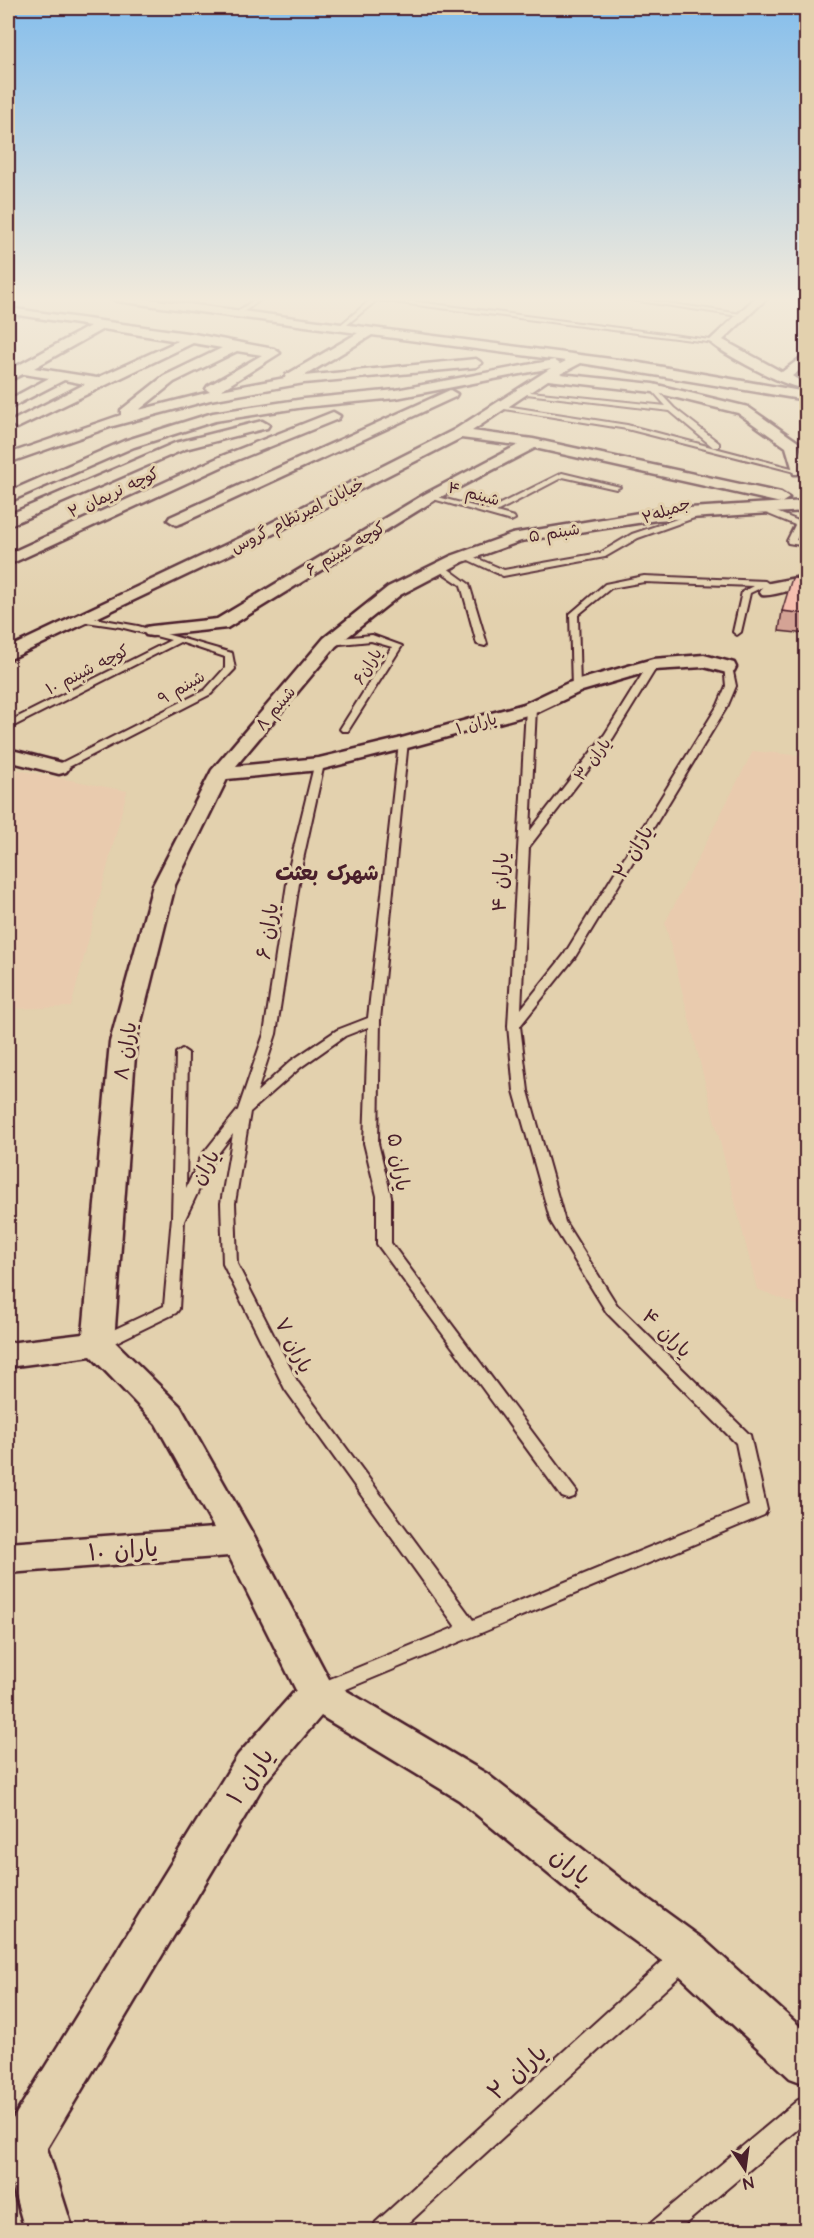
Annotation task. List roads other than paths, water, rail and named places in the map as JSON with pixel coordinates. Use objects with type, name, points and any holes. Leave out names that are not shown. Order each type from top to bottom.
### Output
[{"type":"street","points":[[17,424],[59,402]]},
{"type":"street","points":[[118,419],[139,402]]},
{"type":"street","points":[[8,459],[118,419],[183,402]]},
{"type":"street","points":[[8,497],[129,444],[213,417],[309,402]]},
{"type":"street","points":[[8,521],[180,446],[266,424],[333,416],[377,402]]},
{"type":"street","points":[[176,520],[433,402]]},
{"type":"street","name":"خیابان امیرنظام گروس","points":[[8,655],[265,532],[459,433],[507,402]]},
{"type":"street","points":[[712,402],[743,410],[793,445],[799,471]]},
{"type":"street","name":"کوچه نریمان ۲","points":[[8,560],[226,459],[333,416]]},
{"type":"street","points":[[459,433],[533,443],[807,505]]},
{"type":"street","name":"کوچه شبنم ۶","points":[[152,630],[220,624],[429,497],[533,443]]},
{"type":"street","points":[[695,480],[705,512]]},
{"type":"street","name":"شبنم ۵","points":[[330,642],[394,591],[465,556],[518,537],[657,515],[807,505]]},
{"type":"street","points":[[768,591],[771,588],[807,581]]},
{"type":"street","name":"شبنم ۸","points":[[219,774],[330,642]]},
{"type":"street","name":"یاران ۱","points":[[219,774],[319,764],[404,743],[531,708],[575,687],[653,665],[704,661],[727,667]]},
{"type":"street","points":[[8,755],[59,768]]},
{"type":"street","name":"یاران ۸","points":[[98,1344],[123,1042],[164,885],[219,774]]},
{"type":"street","points":[[8,1355],[98,1344],[168,1415],[239,1541],[317,1693]]},
{"type":"street","name":"یاران ۱۰","points":[[8,1558],[239,1541]]},
{"type":"street","name":"یاران ۱","points":[[49,2230],[23,2145],[252,1767],[317,1693]]},
{"type":"street","name":"یاران","points":[[317,1693],[473,1786],[607,1895],[688,1954],[807,2062]]},
{"type":"lane","points":[[610,402],[672,409]]},
{"type":"lane","points":[[666,402],[721,449]]},
{"type":"lane","points":[[500,407],[627,427],[721,449],[799,471]]},
{"type":"lane","points":[[489,513],[562,475],[616,487]]},
{"type":"lane","name":"شبنم ۴","points":[[429,497],[511,519]]},
{"type":"lane","points":[[764,509],[803,526],[791,541],[807,544]]},
{"type":"lane","name":"جمیله۲","points":[[465,556],[503,573],[602,555],[635,536],[705,512]]},
{"type":"lane","points":[[440,567],[465,584],[483,644]]},
{"type":"lane","points":[[575,687],[574,614],[608,586],[644,579],[765,584],[746,592],[737,632]]},
{"type":"lane","name":"شبنم ۹","points":[[59,768],[208,692],[230,669],[229,655],[152,630],[115,622],[82,619]]},
{"type":"lane","name":"یاران۶","points":[[330,642],[372,638],[397,646],[345,729]]},
{"type":"lane","name":"کوچه شبنم ۱۰","points":[[8,726],[180,639]]},
{"type":"lane","name":"یاران ۳","points":[[523,847],[630,707],[653,665]]},
{"type":"lane","name":"یاران ۲","points":[[514,1026],[568,957],[723,705],[731,686],[727,667]]},
{"type":"lane","name":"یاران ۴","points":[[317,1693],[758,1509],[744,1440],[612,1309],[558,1222],[521,1090],[514,1026],[531,708]]},
{"type":"lane","name":"یاران ۵","points":[[404,743],[374,1020],[371,1143],[384,1196],[384,1244],[568,1492]]},
{"type":"lane","name":"یاران ۶","points":[[270,1034],[296,864],[319,764]]},
{"type":"lane","name":"یاران","points":[[98,1344],[171,1309],[177,1221],[207,1158],[244,1111],[305,1058],[341,1033],[374,1020]]},
{"type":"lane","name":"یاران ۷","points":[[270,1034],[244,1111],[228,1203],[230,1264],[291,1385],[469,1630]]},
{"type":"lane","points":[[177,1221],[182,1053]]},
{"type":"lane","name":"یاران ۲","points":[[384,2230],[688,1954]]},
{"type":"lane","points":[[660,2230],[807,2108]]},
{"type":"district","name":"شهرک بعثت","points":[[327,873]]}]
